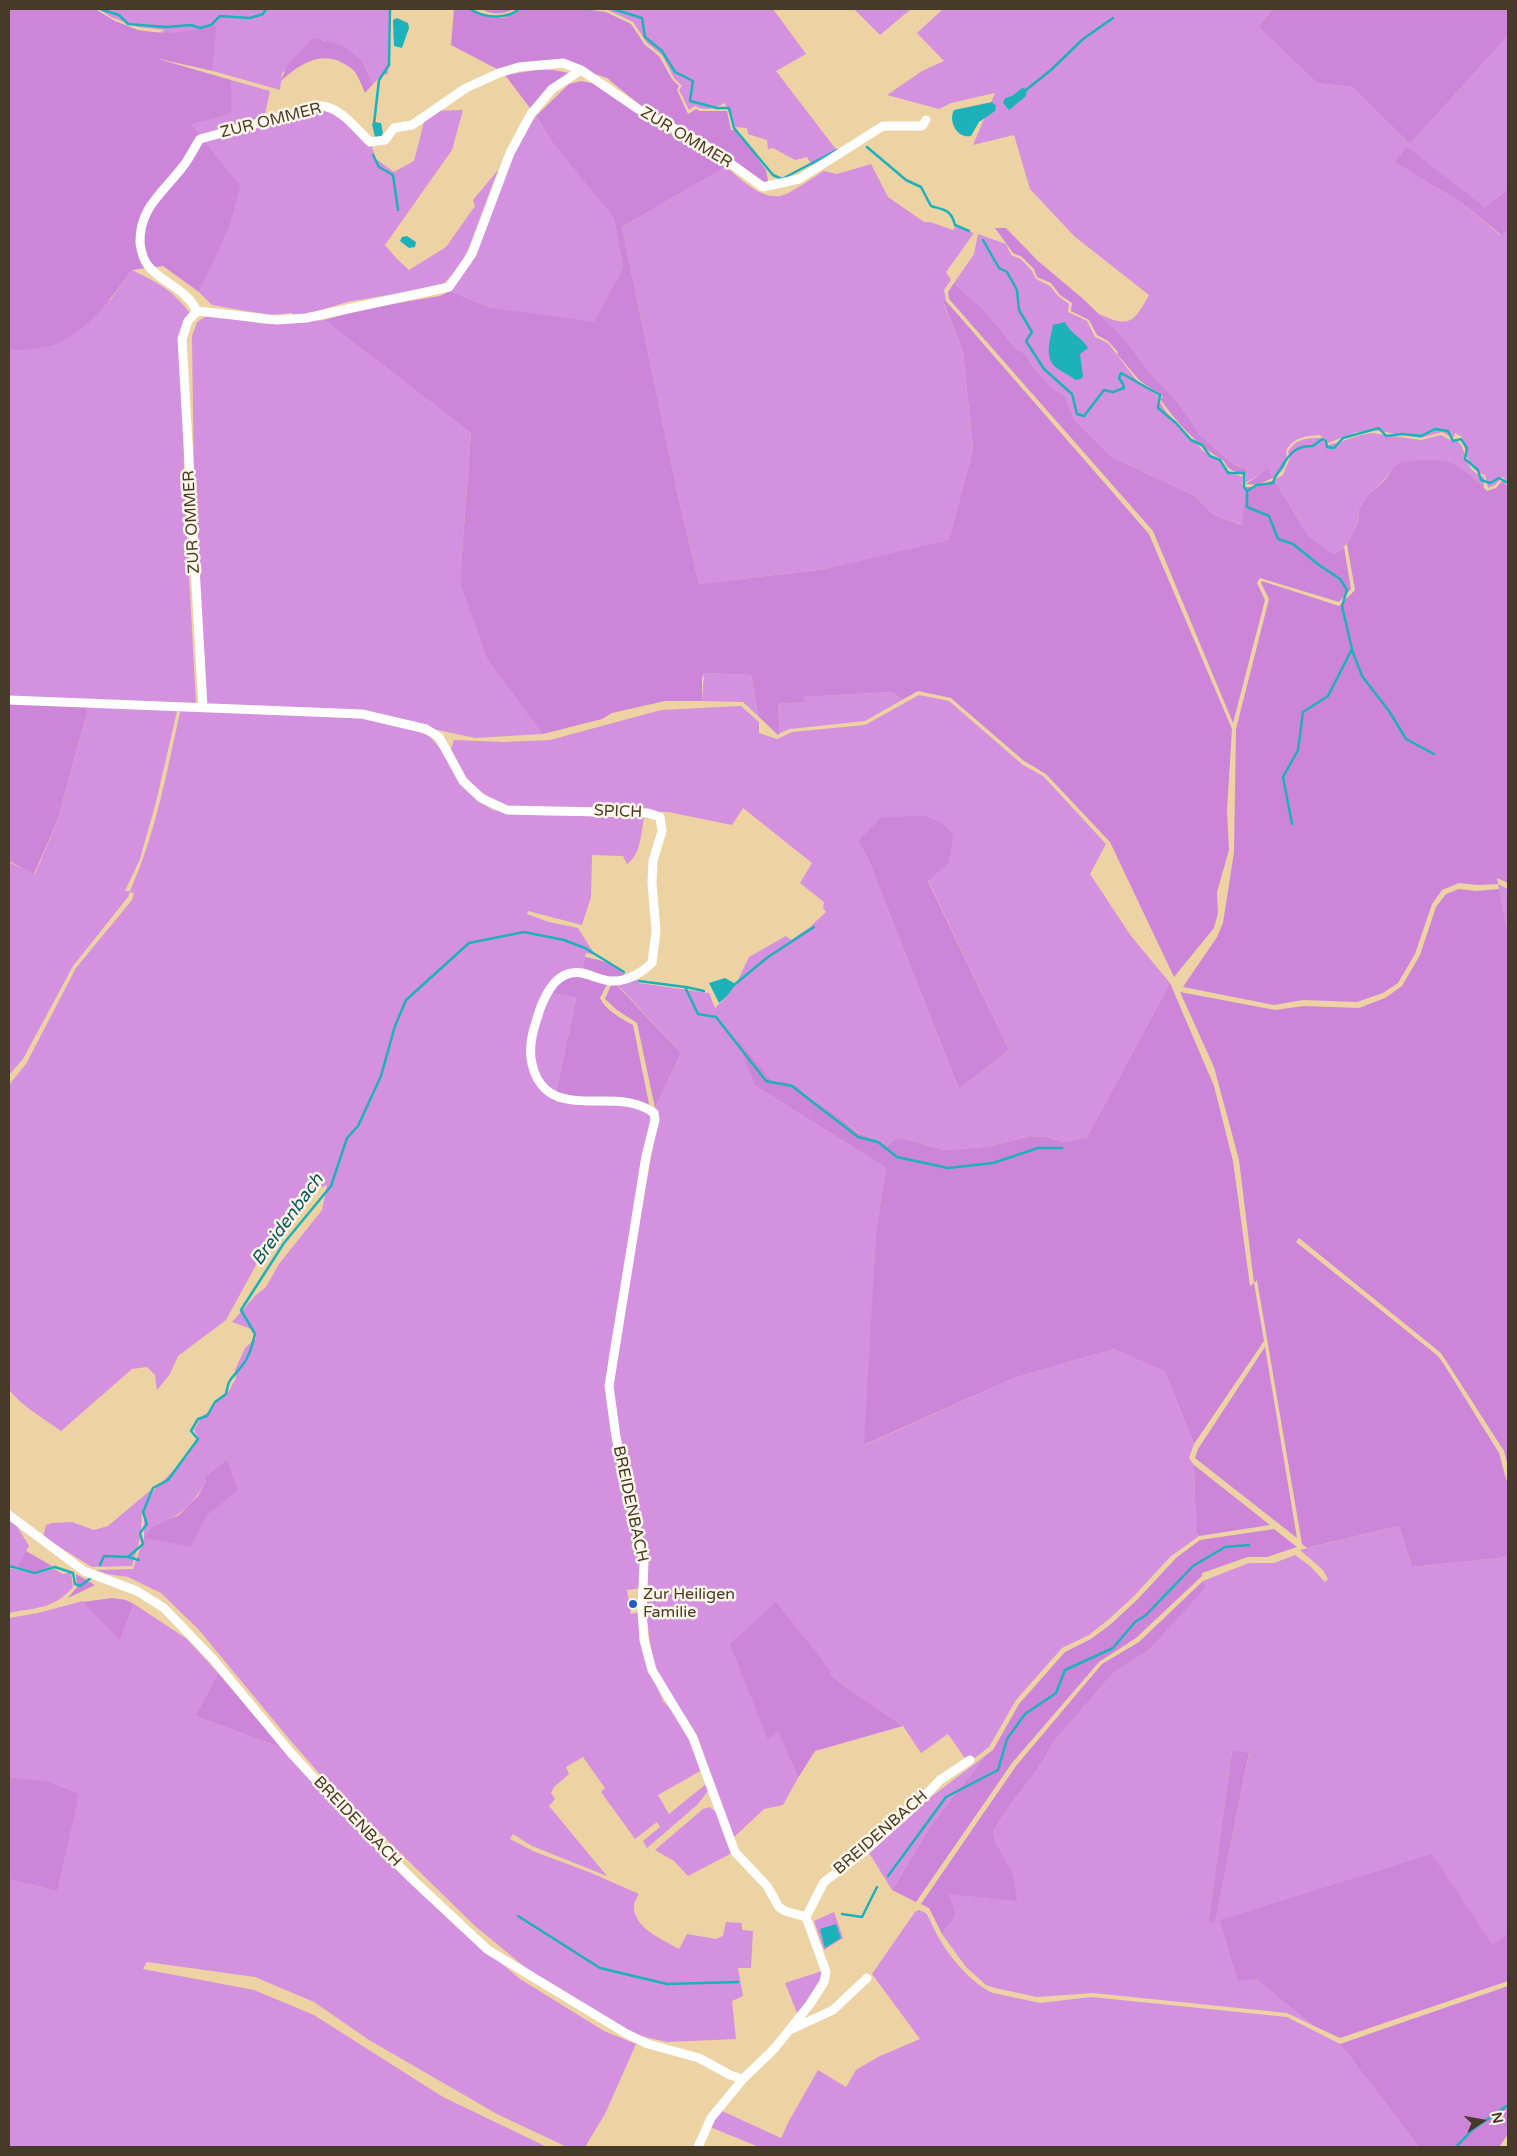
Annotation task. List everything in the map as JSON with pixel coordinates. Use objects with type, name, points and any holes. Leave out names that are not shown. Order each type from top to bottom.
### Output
[{"type":"street","name":"ZUR OMMER","points":[[202,707],[182,339],[188,321],[197,311],[190,299],[148,267],[141,250],[140,234],[144,216],[156,197],[185,164],[200,139],[321,106],[327,106],[338,111],[370,142],[385,140],[394,128],[412,125],[466,88],[499,73],[519,67],[563,63],[581,70],[638,109],[705,145],[763,187],[799,179],[883,126],[922,126],[926,120]]},
{"type":"street","points":[[197,311],[277,320],[306,318],[449,286],[472,254],[510,153],[531,114],[552,89],[581,70]]},
{"type":"street","points":[[9,700],[202,707]]},
{"type":"street","name":"SPICH","points":[[202,707],[362,714],[426,729],[439,738],[463,781],[481,798],[492,805],[507,810],[648,812],[660,816],[662,831],[655,849],[652,869],[656,930],[652,963],[634,976],[626,979],[611,981],[581,973],[566,974],[556,980],[546,994],[532,1033],[531,1045],[531,1057],[537,1078],[542,1086],[554,1095],[570,1099],[630,1102],[644,1107]]},
{"type":"street","name":"BREIDENBACH","points":[[644,1107],[654,1114],[654,1120],[646,1156],[609,1386],[616,1437],[644,1563],[642,1610],[644,1640],[652,1670],[693,1738],[735,1852],[767,1886],[780,1907],[806,1917],[824,1882],[865,1851],[914,1807],[940,1780],[970,1760]]},
{"type":"street","name":"BREIDENBACH","points":[[9,1515],[84,1571],[137,1591],[164,1608],[212,1659],[290,1752],[336,1802],[412,1879],[488,1950],[627,2034],[648,2044],[699,2058],[730,2075],[743,2078]]},
{"type":"street","points":[[698,2147],[711,2118],[743,2078],[774,2049],[824,1982],[826,1972],[806,1917]]},
{"type":"street","points":[[788,2031],[808,2024],[833,2010],[867,1978]]},
{"type":"shaded area","points":[[9,9],[95,9],[115,21],[138,30],[153,32],[190,31],[216,26],[213,71],[155,58],[231,80],[231,114],[191,124],[240,186],[229,227],[199,292],[163,266],[132,270],[104,307],[81,329],[55,344],[26,350],[9,349]]},
{"type":"shaded area","points":[[99,9],[390,9],[388,74],[382,75],[373,84],[363,62],[323,40],[282,73],[280,90],[213,71],[214,48],[161,32],[165,30],[138,27],[111,17]]},
{"type":"shaded area","points":[[454,9],[472,9],[489,17],[504,18],[521,9],[583,9],[606,12],[631,24],[645,45],[659,56],[672,79],[679,86],[677,90],[688,114],[696,109],[700,111],[727,111],[731,130],[737,130],[766,170],[769,186],[645,109],[607,78],[569,65],[499,70],[451,45]]},
{"type":"shaded area","points":[[481,9],[514,9],[498,14]]},
{"type":"shaded area","points":[[606,9],[773,9],[806,54],[776,71],[838,152],[815,165],[811,164],[807,157],[795,160],[773,148],[768,149],[767,140],[748,134],[747,128],[734,127],[725,103],[714,108],[707,109],[695,106],[689,110],[679,90],[682,86],[674,78],[662,55],[647,43],[633,22]]},
{"type":"shaded area","points":[[854,9],[911,9],[880,35]]},
{"type":"shaded area","points":[[943,9],[1273,9],[1258,27],[1317,83],[1352,87],[1410,144],[1508,36],[1508,189],[1485,207],[1407,148],[1394,162],[1462,203],[1500,235],[1508,230],[1508,483],[1503,477],[1495,485],[1488,488],[1485,475],[1479,473],[1471,465],[1462,437],[1455,433],[1453,438],[1442,432],[1421,438],[1373,430],[1357,432],[1328,443],[1320,435],[1300,438],[1289,446],[1286,451],[1286,464],[1277,476],[1273,478],[1268,470],[1245,483],[1247,469],[1234,465],[1201,436],[1178,402],[1151,374],[1123,337],[1099,314],[1117,321],[1124,322],[1130,320],[1139,312],[1149,295],[1074,236],[1030,189],[1014,135],[973,145],[995,93],[951,103],[939,109],[887,95],[922,71],[944,61],[917,33]]},
{"type":"shaded area","points":[[1273,9],[1508,9],[1508,36],[1410,144],[1352,87],[1317,83],[1258,27]]},
{"type":"shaded area","points":[[313,38],[344,46],[363,62],[373,84],[365,93],[353,70],[339,61],[331,59],[322,58],[307,62],[280,82],[288,64]]},
{"type":"shaded area","points":[[536,70],[554,70],[569,73],[530,108],[505,75]]},
{"type":"shaded area","points":[[231,80],[270,91],[264,119],[325,109],[339,116],[371,144],[376,159],[394,172],[414,161],[424,122],[433,111],[463,110],[452,150],[385,245],[409,270],[446,247],[475,206],[473,200],[498,170],[469,247],[459,268],[441,286],[347,302],[318,311],[312,316],[293,318],[292,313],[270,315],[212,305],[199,292],[213,260],[190,123],[231,114]]},
{"type":"shaded area","points":[[581,81],[602,85],[653,123],[726,167],[622,227],[677,491],[699,584],[825,569],[949,540],[973,449],[963,352],[943,301],[946,301],[1149,534],[1232,729],[1227,810],[1229,850],[1217,892],[1218,913],[1214,928],[1174,977],[1110,842],[1046,774],[1024,761],[951,698],[918,691],[902,700],[892,692],[803,697],[805,702],[778,704],[780,733],[778,735],[758,716],[751,675],[704,673],[702,679],[702,701],[665,701],[612,713],[602,719],[543,734],[488,660],[461,585],[471,433],[324,320],[363,309],[440,296],[450,291],[489,307],[594,322],[623,268],[614,218],[552,142],[536,116],[569,84]]},
{"type":"shaded area","points":[[536,116],[552,142],[614,217],[623,268],[594,323],[489,307],[450,291],[472,260],[488,225],[516,147]]},
{"type":"shaded area","points":[[1407,147],[1485,207],[1508,189],[1508,230],[1501,235],[1462,203],[1394,162]]},
{"type":"shaded area","points":[[871,164],[888,197],[924,222],[930,222],[953,230],[955,227],[974,233],[946,272],[951,280],[944,290],[946,301],[943,302],[963,352],[973,449],[949,541],[825,569],[699,584],[677,491],[622,227],[726,167],[758,191],[773,196],[780,196],[796,189],[824,171],[837,174]]},
{"type":"shaded area","points":[[995,228],[1006,228],[1038,261],[1081,297],[1123,337],[1151,374],[1178,402],[1201,436],[1234,465],[1247,469],[1246,476],[1230,469],[1224,461],[1189,434],[1160,399],[1163,397],[1139,380],[1108,341],[1097,335],[1089,320],[1071,311],[1072,303],[1060,295],[1051,283],[1037,277],[1034,269],[1022,257],[1013,253]]},
{"type":"shaded area","points":[[978,234],[1006,244],[1011,255],[1021,259],[1032,271],[1036,279],[1050,286],[1058,296],[1069,304],[1068,312],[1087,321],[1095,337],[1108,343],[1137,381],[1159,397],[1158,399],[1167,413],[1187,436],[1195,441],[1203,451],[1222,462],[1227,470],[1243,477],[1242,484],[1246,487],[1243,525],[1214,515],[1195,496],[1112,457],[1074,419],[1065,396],[1051,387],[1027,357],[1016,349],[986,312],[954,283],[974,254]]},
{"type":"shaded area","points":[[132,270],[164,287],[190,313],[183,335],[184,483],[196,704],[9,696],[9,349],[41,348],[111,299]]},
{"type":"shaded area","points":[[954,283],[986,312],[1016,349],[1027,357],[1051,387],[1065,396],[1074,419],[1112,457],[1195,496],[1214,515],[1242,525],[1246,487],[1256,487],[1274,480],[1308,535],[1334,554],[1344,547],[1351,589],[1339,602],[1260,578],[1257,583],[1265,600],[1233,723],[1153,531],[949,299],[948,292]]},
{"type":"shaded area","points":[[208,315],[265,324],[324,320],[471,433],[461,566],[468,602],[543,734],[475,738],[373,716],[204,705],[194,483],[192,336],[197,322]]},
{"type":"shaded area","points":[[1372,433],[1421,440],[1441,435],[1454,442],[1455,439],[1462,447],[1468,464],[1477,474],[1484,477],[1484,488],[1462,469],[1442,461],[1419,462],[1392,469],[1359,508],[1358,522],[1347,544],[1334,554],[1308,535],[1274,480],[1283,475],[1290,458],[1288,452],[1298,442],[1306,439],[1320,438],[1327,445]]},
{"type":"shaded area","points":[[1442,460],[1456,465],[1473,477],[1487,491],[1496,488],[1503,480],[1508,487],[1508,883],[1497,878],[1498,884],[1477,885],[1459,883],[1442,890],[1432,904],[1415,954],[1398,983],[1383,993],[1357,1002],[1303,1000],[1274,1005],[1183,987],[1217,937],[1223,923],[1234,852],[1236,729],[1269,599],[1261,583],[1262,581],[1339,606],[1355,590],[1347,544],[1358,522],[1359,508],[1369,494],[1385,480],[1392,469],[1402,462]]},
{"type":"shaded area","points":[[1268,469],[1273,478],[1257,485],[1246,484]]},
{"type":"shaded area","points":[[704,673],[751,675],[758,716],[743,702],[702,701]]},
{"type":"shaded area","points":[[892,692],[902,700],[865,721],[790,729],[780,733],[778,704],[804,702],[802,697]]},
{"type":"shaded area","points":[[919,695],[949,701],[1023,765],[1043,776],[1106,844],[1090,874],[1131,936],[1170,983],[1087,1137],[1064,1142],[1046,1137],[1030,1136],[986,1147],[943,1150],[898,1137],[887,1146],[879,1140],[859,1133],[838,1116],[809,1098],[797,1086],[784,1081],[773,1082],[737,1039],[754,1085],[886,1168],[876,1231],[865,1445],[1014,1378],[1114,1349],[1165,1372],[1194,1444],[1189,1458],[1194,1465],[1196,1533],[1199,1536],[1170,1557],[1133,1597],[1108,1620],[1089,1635],[1062,1648],[1016,1700],[989,1747],[940,1785],[967,1761],[948,1734],[921,1753],[903,1726],[840,1683],[830,1674],[768,1740],[778,1730],[798,1778],[783,1805],[764,1809],[732,1839],[697,1735],[686,1717],[669,1696],[653,1661],[646,1615],[648,1559],[619,1439],[613,1389],[614,1366],[658,1118],[655,1108],[681,1053],[614,981],[637,980],[639,983],[709,993],[715,1008],[736,984],[749,957],[786,936],[791,940],[810,927],[826,912],[823,908],[824,902],[800,883],[812,863],[743,808],[732,825],[668,812],[562,811],[499,804],[480,791],[465,777],[451,749],[454,740],[504,742],[550,740],[661,710],[741,706],[759,722],[759,733],[777,739],[792,732],[865,725]],"holes":[[[858,841],[949,863],[928,880],[1009,1050],[959,1089],[868,859]]]},
{"type":"shaded area","points":[[9,703],[89,705],[58,819],[34,874],[9,861]]},
{"type":"shaded area","points":[[89,705],[178,707],[156,802],[140,859],[125,891],[130,891],[147,847],[160,801],[181,708],[368,719],[409,728],[429,736],[439,747],[461,783],[478,801],[493,810],[523,815],[644,817],[638,849],[632,860],[627,864],[623,856],[592,855],[591,897],[582,925],[528,911],[527,914],[549,922],[578,928],[595,955],[586,953],[580,977],[546,991],[576,998],[556,1093],[556,1102],[630,1105],[647,1111],[651,1118],[609,1355],[607,1380],[642,1564],[641,1588],[627,1590],[631,1614],[640,1612],[648,1666],[663,1701],[683,1723],[702,1770],[658,1795],[669,1814],[706,1784],[708,1791],[697,1805],[647,1848],[643,1841],[660,1827],[657,1822],[635,1839],[601,1792],[605,1788],[583,1757],[566,1767],[569,1774],[554,1787],[551,1793],[555,1799],[549,1806],[607,1876],[532,1846],[513,1834],[510,1839],[535,1852],[589,1872],[639,1894],[634,1906],[638,1921],[650,1932],[679,1949],[687,1934],[716,1939],[723,1936],[726,1922],[742,1923],[742,1930],[753,1931],[751,1968],[738,1968],[743,1996],[732,2001],[736,2039],[667,2042],[641,2036],[604,2018],[526,1968],[475,1926],[377,1830],[347,1805],[290,1740],[199,1630],[161,1593],[128,1577],[107,1574],[96,1570],[133,1569],[144,1538],[144,1511],[154,1490],[187,1457],[198,1437],[194,1430],[202,1416],[210,1411],[220,1397],[229,1391],[236,1378],[235,1370],[245,1348],[256,1338],[254,1330],[232,1322],[255,1296],[266,1287],[279,1264],[322,1210],[327,1185],[312,1191],[272,1236],[226,1320],[178,1356],[170,1374],[157,1390],[155,1375],[147,1367],[132,1369],[61,1431],[27,1407],[9,1390],[9,1085],[26,1064],[76,968],[132,900],[134,893],[130,892],[73,966],[23,1059],[9,1075],[9,862],[35,874],[58,819]],"holes":[[[227,1459],[239,1490],[206,1515],[191,1547],[152,1527],[184,1510],[196,1497],[206,1481],[204,1477]]]},
{"type":"shaded area","points":[[924,816],[941,822],[953,835],[949,863],[928,881],[1009,1050],[959,1089],[868,859],[858,841],[882,817]]},
{"type":"shaded area","points":[[1498,884],[1508,889],[1508,933],[1499,889]]},
{"type":"shaded area","points":[[1459,889],[1476,891],[1499,889],[1508,933],[1508,1466],[1504,1451],[1441,1353],[1299,1238],[1296,1242],[1438,1356],[1445,1366],[1499,1453],[1508,1486],[1508,1557],[1412,1567],[1399,1526],[1307,1548],[1302,1544],[1257,1280],[1254,1283],[1239,1160],[1214,1067],[1180,992],[1275,1010],[1304,1006],[1359,1008],[1385,998],[1402,986],[1420,955],[1436,907],[1446,894]]},
{"type":"shaded area","points":[[585,957],[612,965],[626,976],[611,977],[600,998],[610,1010],[633,1025],[650,1109],[556,1093],[576,998],[545,991],[561,980],[580,977]]},
{"type":"shaded area","points":[[613,981],[681,1053],[655,1108],[637,1023],[617,1010],[605,999]]},
{"type":"shaded area","points":[[1170,983],[1214,1086],[1233,1161],[1250,1286],[1254,1283],[1264,1341],[1194,1444],[1165,1372],[1114,1349],[1014,1378],[864,1445],[876,1231],[886,1168],[754,1085],[736,1037],[773,1082],[784,1081],[797,1086],[809,1098],[838,1116],[858,1133],[879,1140],[887,1146],[898,1137],[943,1150],[986,1147],[1030,1136],[1046,1137],[1064,1142],[1087,1137]]},
{"type":"shaded area","points":[[1265,1347],[1297,1538],[1195,1458],[1198,1449]]},
{"type":"shaded area","points":[[227,1459],[239,1490],[207,1515],[191,1547],[144,1538],[152,1527],[179,1515],[198,1496],[206,1481],[204,1477]]},
{"type":"shaded area","points":[[1194,1465],[1270,1525],[1199,1536],[1196,1533]]},
{"type":"shaded area","points":[[152,1489],[142,1511],[141,1535],[132,1566],[92,1567],[43,1537],[46,1525],[52,1523],[72,1522],[94,1530],[108,1526]]},
{"type":"shaded area","points":[[9,1518],[15,1523],[29,1546],[17,1567],[9,1565]]},
{"type":"shaded area","points":[[1399,1526],[1412,1567],[1508,1557],[1508,1933],[1492,1946],[1256,1979],[1312,2025],[1287,2013],[1093,1993],[1037,1997],[986,1985],[966,1967],[942,1934],[956,1916],[948,1893],[996,1844],[993,1833],[1007,1810],[1039,1767],[1052,1744],[1113,1673],[1149,1650],[1204,1588],[1203,1581],[1249,1563],[1274,1563],[1295,1555],[1310,1566],[1325,1582],[1328,1579],[1323,1570],[1300,1550]],"holes":[[[1232,1750],[1249,1754],[1215,1921],[1208,1924]]]},
{"type":"shaded area","points":[[1274,1529],[1297,1547],[1267,1557],[1248,1557],[1202,1573],[1202,1576],[1136,1638],[1099,1662],[1012,1763],[916,1902],[892,1890],[931,1825],[986,1755],[993,1750],[1019,1704],[1065,1652],[1091,1639],[1111,1624],[1137,1600],[1176,1558],[1200,1540]]},
{"type":"shaded area","points":[[26,1551],[52,1566],[36,1572],[17,1567]]},
{"type":"shaded area","points":[[9,1568],[36,1574],[54,1569],[63,1574],[71,1572],[73,1587],[51,1604],[9,1613]]},
{"type":"shaded area","points":[[76,1574],[95,1585],[68,1598],[77,1587]]},
{"type":"shaded area","points":[[1203,1581],[1205,1588],[1149,1650],[1113,1673],[1052,1744],[1039,1767],[1007,1810],[993,1833],[996,1844],[1013,1875],[1017,1901],[949,1894],[956,1916],[942,1934],[929,1908],[921,1904],[1016,1766],[1102,1664],[1139,1642]]},
{"type":"shaded area","points":[[112,1598],[126,1600],[134,1604],[120,1641],[83,1602]]},
{"type":"shaded area","points":[[83,1601],[120,1641],[134,1604],[187,1639],[218,1673],[195,1716],[282,1748],[466,1934],[520,1979],[604,2031],[636,2044],[605,2114],[585,2147],[567,2147],[497,2114],[369,2040],[314,2002],[255,1977],[147,1962],[143,1969],[254,1990],[314,2015],[443,2097],[547,2147],[9,2147],[9,1879],[57,1891],[29,1780],[9,1777],[9,1618],[38,1613]]},
{"type":"shaded area","points":[[776,1602],[831,1672],[830,1674],[840,1683],[903,1726],[815,1751],[798,1778],[778,1731],[768,1740],[730,1644]]},
{"type":"shaded area","points":[[218,1673],[282,1748],[195,1716]]},
{"type":"shaded area","points":[[1232,1750],[1249,1753],[1215,1922],[1208,1924]]},
{"type":"shaded area","points":[[986,1755],[931,1825],[892,1890],[868,1851],[922,1804]]},
{"type":"shaded area","points":[[9,1777],[48,1782],[79,1794],[57,1891],[9,1879]]},
{"type":"shaded area","points":[[710,1807],[718,1814],[732,1853],[688,1876],[674,1861],[655,1850],[703,1809]]},
{"type":"shaded area","points":[[1432,1854],[1492,1945],[1508,1933],[1508,1981],[1340,2038],[1312,2025],[1256,1979],[1238,1981],[1220,1920]]},
{"type":"shaded area","points":[[919,1910],[926,1913],[940,1940],[967,1975],[993,1993],[1040,2003],[1091,1997],[1287,2017],[1340,2044],[1419,2147],[759,2147],[710,2127],[720,2110],[781,2138],[818,2070],[846,2087],[856,2070],[878,2057],[920,2039],[872,1974],[915,1912]]},
{"type":"shaded area","points":[[834,1912],[843,1938],[824,1950],[814,1921]]},
{"type":"shaded area","points":[[822,1971],[823,1976],[798,2015],[785,1983]]},
{"type":"shaded area","points":[[1508,1986],[1508,2134],[1499,2147],[1419,2147],[1340,2044]]},
{"type":"water","points":[[397,18],[408,23],[409,28],[402,48],[394,46],[393,20]]},
{"type":"water","points":[[1022,88],[1027,89],[1026,96],[1009,110],[1003,103],[1005,98],[1012,96]]},
{"type":"water","points":[[992,102],[996,106],[995,111],[979,122],[971,136],[962,135],[958,132],[952,119],[954,110]]},
{"type":"water","points":[[374,122],[381,123],[383,133],[380,138],[375,137],[372,124]]},
{"type":"water","points":[[407,236],[416,242],[415,247],[409,248],[400,241],[402,237]]},
{"type":"water","points":[[1065,322],[1070,330],[1088,348],[1080,354],[1083,376],[1081,379],[1075,380],[1053,365],[1050,360],[1049,343],[1053,325]]},
{"type":"water","points":[[725,978],[736,984],[719,1003],[709,983]]},
{"type":"water","points":[[836,1924],[841,1938],[825,1948],[820,1929]]},
{"type":"waterway","points":[[100,9],[119,15],[128,24],[166,27],[191,25],[200,28],[211,25],[220,16],[250,18],[263,14],[266,9]]},
{"type":"waterway","points":[[374,124],[379,80],[389,65],[390,9]]},
{"type":"waterway","points":[[470,9],[488,16],[508,15],[519,9]]},
{"type":"waterway","points":[[587,9],[592,9]]},
{"type":"waterway","points":[[613,9],[642,18],[645,37],[662,51],[675,72],[693,81],[690,101],[717,108],[729,108],[734,128],[773,175],[782,179],[837,150]]},
{"type":"waterway","points":[[1026,90],[1051,70],[1083,39],[1113,18]]},
{"type":"waterway","points":[[867,147],[906,180],[921,187],[931,206],[946,211],[951,216],[955,225],[969,231]]},
{"type":"waterway","points":[[373,155],[379,167],[393,175],[398,210]]},
{"type":"waterway","points":[[983,240],[999,268],[1007,272],[1017,290],[1019,310],[1032,332],[1026,341],[1044,369],[1072,394],[1077,414],[1084,416],[1104,390],[1113,392],[1124,388],[1119,378],[1121,373],[1160,395],[1158,408],[1176,423],[1191,440],[1202,445],[1210,456],[1220,460],[1228,473],[1244,473],[1244,487],[1247,491],[1257,485],[1273,483],[1276,475],[1292,452],[1299,448],[1313,446],[1322,439],[1326,441],[1327,447],[1334,448],[1343,438],[1379,428],[1386,436],[1402,434],[1421,436],[1435,429],[1448,431],[1453,441],[1461,439],[1467,448],[1465,459],[1478,470],[1481,480],[1490,483],[1499,478],[1508,483]]},
{"type":"waterway","points":[[1247,491],[1247,507],[1269,516],[1278,539],[1293,544],[1340,579],[1347,590],[1342,606],[1352,649],[1328,696],[1303,712],[1298,750],[1283,777],[1292,824]]},
{"type":"waterway","points":[[1352,650],[1362,676],[1389,711],[1406,739],[1434,754]]},
{"type":"waterway","points":[[734,985],[768,957],[814,927]]},
{"type":"waterway","name":"Breidenbach","points":[[100,1565],[104,1556],[128,1557],[143,1544],[140,1533],[147,1524],[143,1512],[153,1488],[168,1480],[198,1439],[191,1431],[198,1419],[207,1416],[215,1402],[226,1394],[229,1381],[246,1360],[255,1334],[241,1310],[284,1243],[331,1186],[347,1138],[358,1126],[381,1076],[395,1026],[406,1000],[469,943],[524,932],[564,940],[585,948],[624,972]]},
{"type":"waterway","name":"Breidenbach","points":[[639,981],[685,987],[698,1014],[716,1017],[766,1081],[792,1086],[858,1137],[878,1142],[897,1157],[948,1168],[993,1163],[1038,1148],[1062,1148]]},
{"type":"waterway","points":[[686,987],[704,991]]},
{"type":"waterway","points":[[888,1876],[946,1797],[998,1770],[1007,1739],[1025,1714],[1056,1693],[1065,1670],[1113,1648],[1135,1622],[1146,1615],[1193,1566],[1225,1547],[1249,1545]]},
{"type":"waterway","points":[[128,1557],[139,1560]]},
{"type":"waterway","name":"Breidenbach","points":[[9,1566],[35,1573],[55,1567],[73,1573],[75,1584],[80,1586],[91,1578]]},
{"type":"waterway","points":[[842,1914],[862,1917],[877,1887]]},
{"type":"waterway","points":[[518,1916],[600,1968],[667,1984],[738,1982]]},
{"type":"waterway","points":[[1456,2147],[1472,2130],[1508,2105]]},
{"type":"place","name":"Zur Heiligen Familie","points":[[633,1604]]}]
